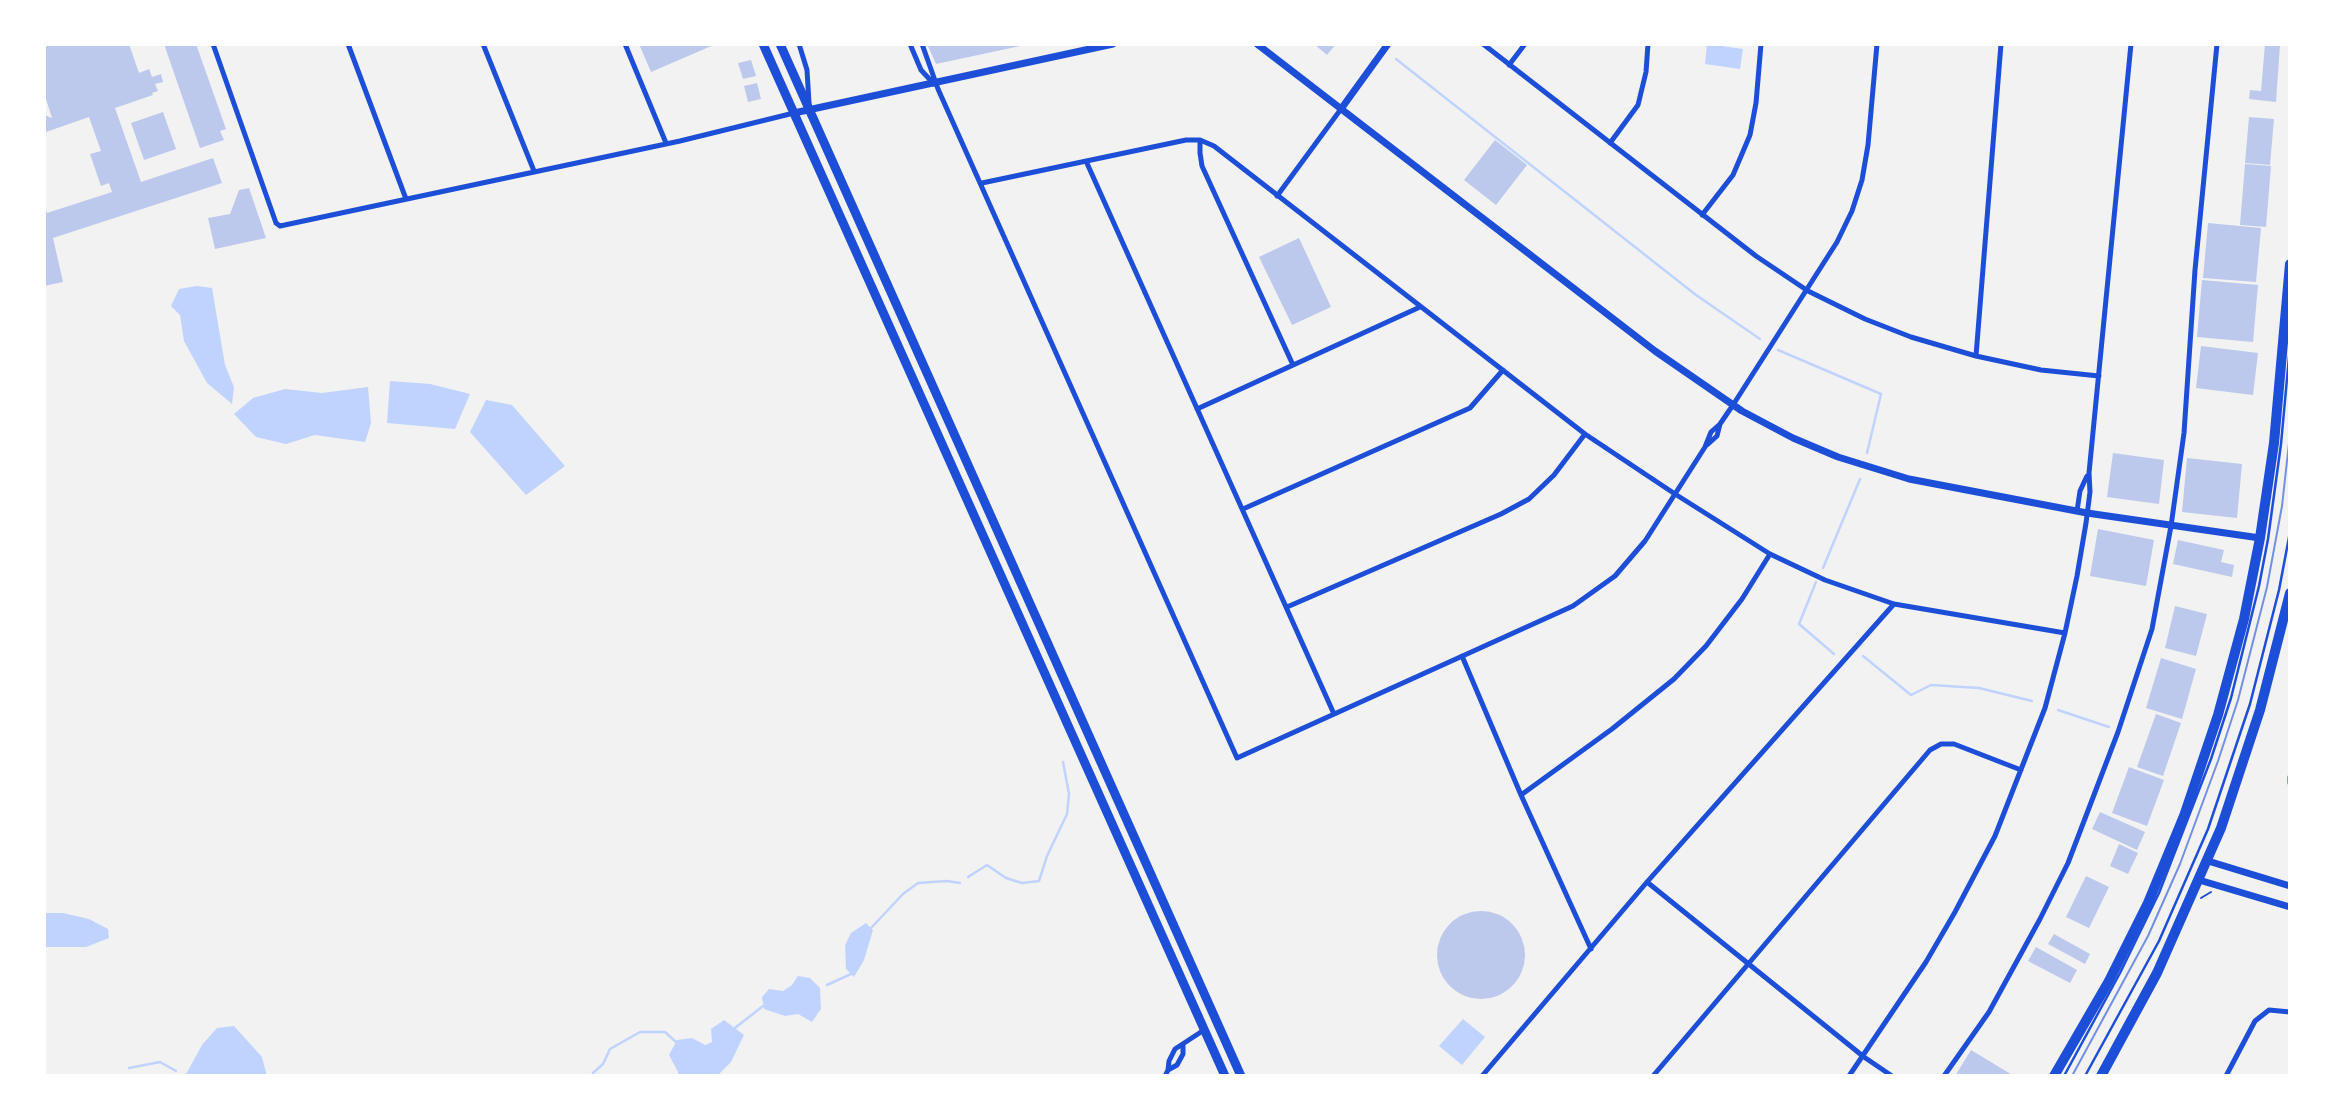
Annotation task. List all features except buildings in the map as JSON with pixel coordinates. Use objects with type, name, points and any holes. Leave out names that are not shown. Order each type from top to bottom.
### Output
[{"type":"highway","points":[[2054,1076],[2120,960],[2180,827],[2230,674],[2260,538],[2274,443],[2290,264]]},
{"type":"highway","points":[[2101,1076],[2157,973],[2208,861],[2257,722],[2288,617],[2290,593]]},
{"type":"main road","points":[[763,44],[1224,1076]]},
{"type":"main road","points":[[780,44],[1241,1076]]},
{"type":"street","points":[[213,44],[276,223],[280,226],[1113,44]]},
{"type":"street","points":[[348,44],[406,199]]},
{"type":"street","points":[[483,44],[534,172]]},
{"type":"street","points":[[625,44],[666,143]]},
{"type":"street","points":[[799,44],[807,70],[810,110]]},
{"type":"street","points":[[911,44],[921,71],[936,84]]},
{"type":"street","points":[[922,44],[936,84],[1237,758],[1573,606],[1615,576],[1645,541],[1705,447],[1711,432],[1720,424],[1808,291],[1847,222],[1862,180],[1868,145],[1877,44]]},
{"type":"street","points":[[1257,44],[1655,351],[1733,405],[1793,438],[1863,466],[1909,479],[2087,513],[2260,538]]},
{"type":"street","points":[[1277,196],[1388,44]]},
{"type":"street","points":[[1483,44],[1702,215],[1808,291],[1865,319],[1911,337],[1976,356],[2041,370],[2099,376]]},
{"type":"street","points":[[1508,65],[1525,44]]},
{"type":"street","points":[[1610,143],[1638,105],[1646,72],[1648,44]]},
{"type":"street","points":[[1702,215],[1733,176],[1750,135],[1756,103],[1761,44]]},
{"type":"street","points":[[1976,356],[2001,44]]},
{"type":"street","points":[[1849,1076],[1926,962],[1955,912],[1995,836],[2045,708],[2077,576],[2090,492],[2088,473],[2131,44]]},
{"type":"street","points":[[1944,1076],[1989,1012],[2068,863],[2118,732],[2152,629],[2171,526],[2184,433],[2195,270],[2217,44]]},
{"type":"street","points":[[982,183],[1200,139],[1214,146],[1585,434],[1770,554],[1825,580],[1894,604],[2065,633]]},
{"type":"street","points":[[1200,139],[1202,166],[1293,365]]},
{"type":"street","points":[[1086,161],[1334,714]]},
{"type":"street","points":[[1197,409],[1420,307]]},
{"type":"street","points":[[1243,509],[1470,408],[1503,370]]},
{"type":"street","points":[[1287,607],[1501,514],[1529,499],[1554,475],[1585,434]]},
{"type":"street","points":[[2077,511],[2080,491],[2088,473]]},
{"type":"street","points":[[1521,795],[1612,729],[1674,678],[1706,646],[1742,599],[1770,554]]},
{"type":"street","points":[[1482,1076],[1647,882],[1894,604]]},
{"type":"street","points":[[1462,656],[1591,949]]},
{"type":"street","points":[[1653,1076],[1930,750],[1941,744],[1954,744],[2021,769]]},
{"type":"street","points":[[2290,778],[2290,783]]},
{"type":"street","points":[[2208,861],[2290,886]]},
{"type":"street","points":[[2199,880],[2290,907]]},
{"type":"street","points":[[1647,882],[1864,1057],[1892,1076]]},
{"type":"street","points":[[2226,1076],[2255,1021],[2269,1010],[2290,1013]]},
{"type":"street","points":[[1166,1073],[1175,1049],[1204,1030]]},
{"type":"lane","points":[[2064,1076],[2126,963],[2159,893],[2211,760],[2231,698],[2268,540],[2290,346]]},
{"type":"lane","points":[[2085,1076],[2153,951],[2207,829],[2250,704],[2290,532]]},
{"type":"water","points":[[1707,44],[1743,49],[1740,69],[1705,64]]},
{"type":"water","points":[[197,286],[212,288],[225,365],[234,387],[232,404],[207,383],[184,341],[180,315],[171,306],[179,289]]},
{"type":"water","points":[[390,381],[430,384],[470,394],[455,429],[387,423]]},
{"type":"water","points":[[368,387],[371,423],[365,442],[315,435],[286,444],[256,437],[234,414],[253,398],[285,389],[322,393]]},
{"type":"water","points":[[486,400],[512,405],[565,466],[526,495],[470,432]]},
{"type":"water","points":[[44,913],[63,913],[89,919],[108,929],[109,938],[86,947],[44,947]]},
{"type":"water","points":[[866,923],[873,930],[864,960],[854,977],[846,969],[845,945],[851,933]]},
{"type":"water","points":[[798,976],[810,978],[820,988],[821,1009],[812,1022],[798,1014],[785,1016],[764,1009],[762,997],[769,989],[783,991],[792,985]]},
{"type":"water","points":[[1463,1019],[1485,1037],[1462,1065],[1439,1046]]},
{"type":"water","points":[[724,1020],[744,1035],[731,1062],[717,1076],[678,1076],[669,1055],[677,1040],[692,1038],[705,1045],[712,1042],[711,1029]]},
{"type":"water","points":[[234,1026],[262,1057],[267,1076],[185,1076],[202,1045],[217,1028]]},
{"type":"waterway","points":[[1396,59],[1696,295],[1760,339]]},
{"type":"waterway","points":[[1778,350],[1881,394],[1867,453]]},
{"type":"waterway","points":[[1823,568],[1860,479]]},
{"type":"waterway","points":[[1816,582],[1799,624],[1834,654]]},
{"type":"waterway","points":[[1863,656],[1911,695],[1931,685],[1979,688],[2032,701]]},
{"type":"waterway","points":[[2058,710],[2109,727]]},
{"type":"waterway","points":[[968,877],[987,865],[1006,878],[1022,883],[1039,881],[1047,856],[1067,814],[1069,794],[1063,762]]},
{"type":"waterway","points":[[871,928],[903,894],[918,883],[960,883]]},
{"type":"waterway","points":[[827,985],[851,974]]},
{"type":"waterway","points":[[735,1028],[763,1006]]},
{"type":"waterway","points":[[593,1073],[603,1064],[610,1049],[640,1032],[665,1032],[676,1042]]},
{"type":"waterway","points":[[129,1068],[160,1062],[176,1071]]},
{"type":"tram line","points":[[2072,1076],[2148,936],[2180,864],[2218,761],[2238,700],[2267,587],[2282,506],[2290,434]]}]
